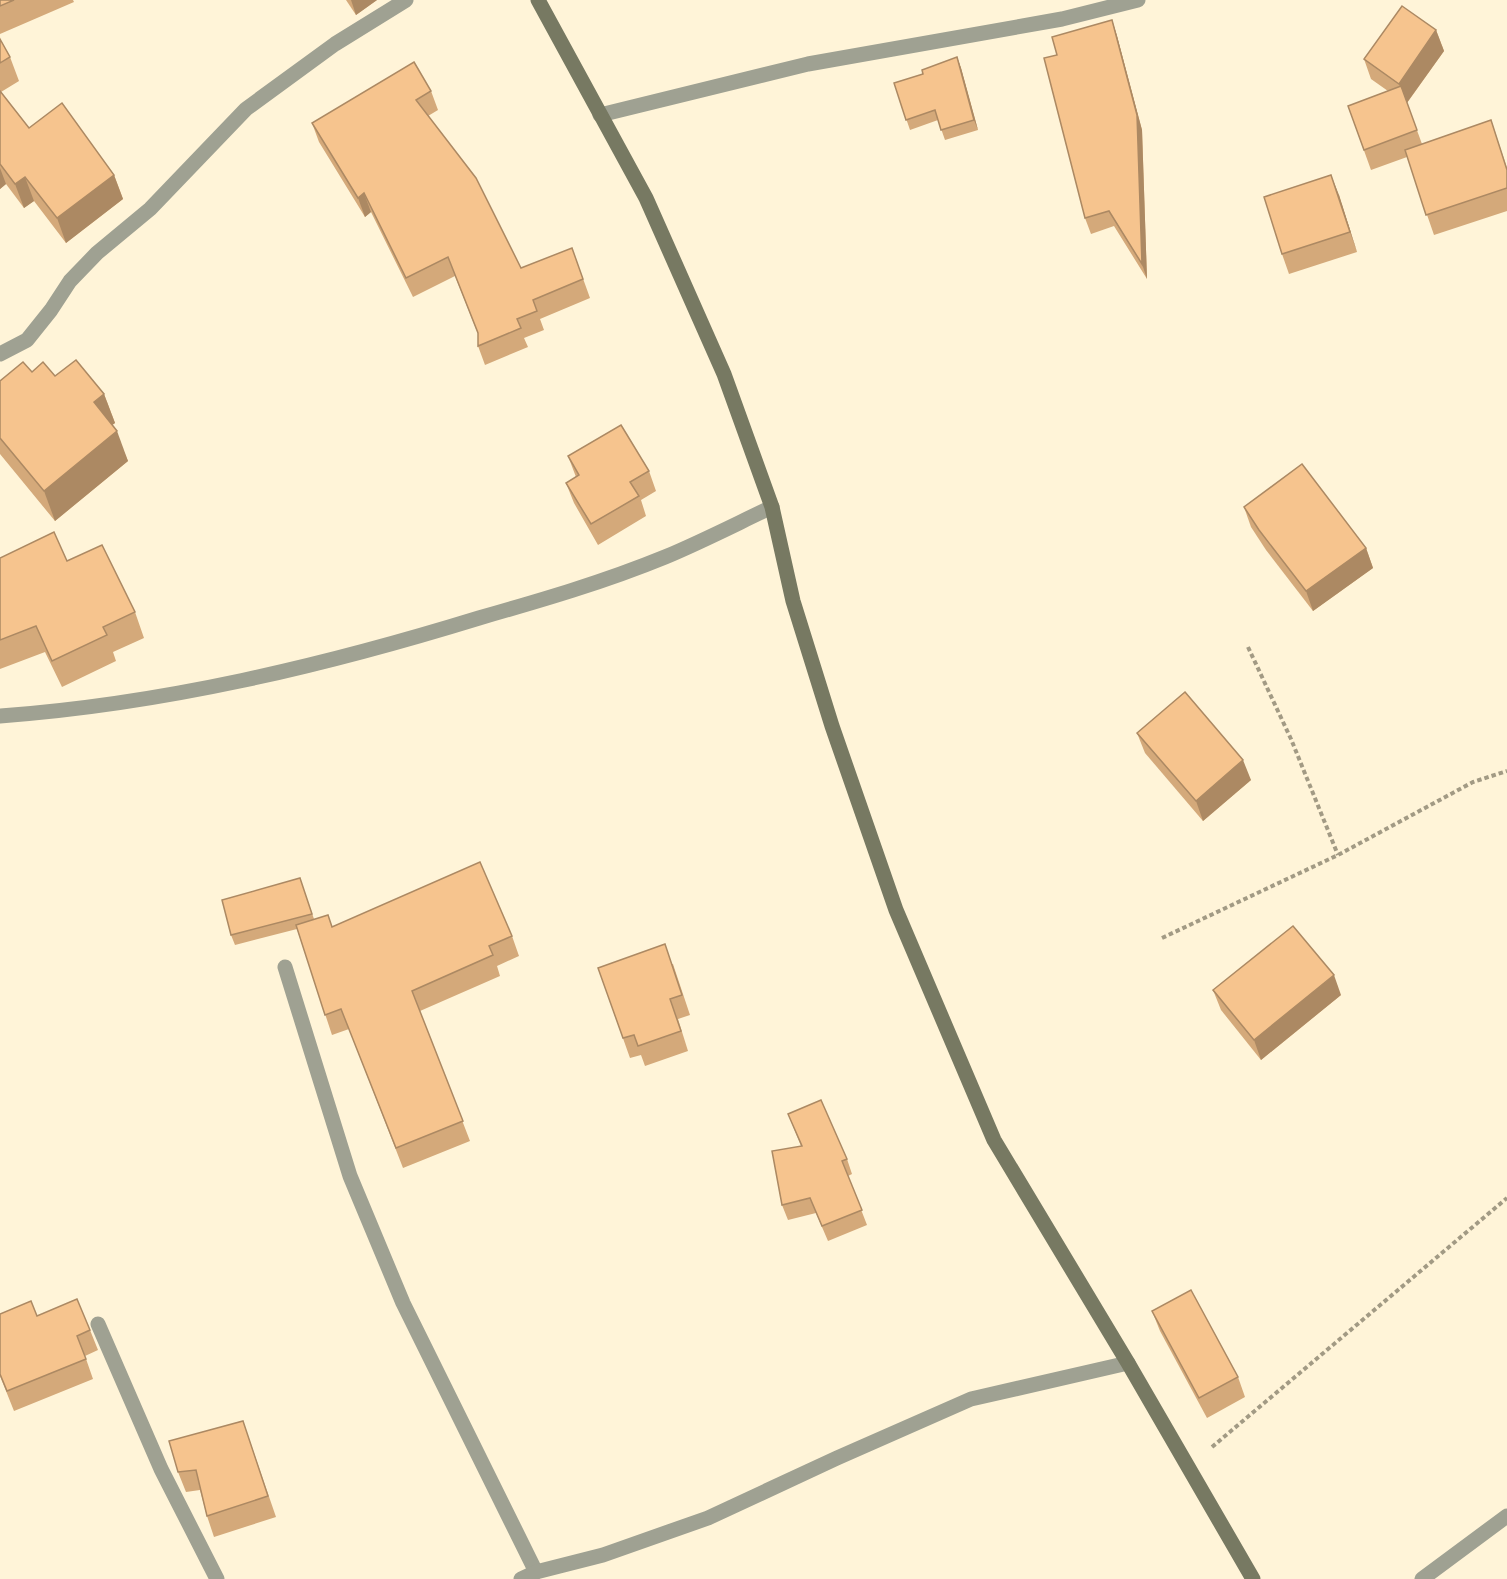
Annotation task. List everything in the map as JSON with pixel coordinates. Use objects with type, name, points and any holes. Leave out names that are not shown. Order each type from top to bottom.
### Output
[{"type":"street","points":[[0,354],[27,340],[51,310],[70,280],[97,253],[150,209],[246,109],[335,44],[406,0]]},
{"type":"street","points":[[538,0],[646,198],[719,364],[772,507],[800,624],[832,726],[896,910],[994,1140],[1128,1363],[1253,1579]]},
{"type":"street","points":[[600,116],[808,64],[1062,19],[1138,0]]},
{"type":"street","points":[[0,716],[49,712],[167,696],[327,661],[439,631],[583,587],[665,557],[772,507]]},
{"type":"street","points":[[285,967],[350,1176],[403,1303],[536,1572]]},
{"type":"street","points":[[98,1324],[161,1469],[217,1579]]},
{"type":"street","points":[[521,1579],[536,1572],[603,1555],[708,1518],[837,1458],[971,1400],[1128,1363]]},
{"type":"street","points":[[1422,1579],[1507,1516]]},
{"type":"path","points":[[1248,647],[1291,739],[1338,855]]},
{"type":"path","points":[[1162,938],[1338,855],[1473,782],[1507,771]]},
{"type":"path","points":[[1188,1467],[1507,1198]]},
{"type":"building","points":[[0,0],[14,0],[0,6]]},
{"type":"building","points":[[1402,6],[1436,30],[1399,84],[1364,59]]},
{"type":"building","points":[[1112,20],[1137,115],[1142,264],[1109,211],[1085,218],[1044,58],[1057,55],[1052,37]]},
{"type":"building","points":[[0,39],[10,57],[0,63]]},
{"type":"building","points":[[957,57],[974,120],[941,130],[935,110],[906,120],[894,83],[923,74],[922,70]]},
{"type":"building","points":[[414,62],[431,91],[416,100],[476,178],[521,268],[572,248],[583,279],[533,300],[537,311],[517,319],[521,328],[478,346],[478,333],[448,257],[406,278],[364,193],[358,198],[312,123]]},
{"type":"building","points":[[1401,86],[1417,130],[1364,150],[1348,106]]},
{"type":"building","points":[[0,91],[29,128],[62,103],[114,175],[57,218],[25,177],[15,184],[0,164]]},
{"type":"building","points":[[1491,120],[1507,170],[1507,188],[1426,215],[1405,150]]},
{"type":"building","points":[[1331,175],[1350,232],[1282,254],[1264,197]]},
{"type":"building","points":[[76,360],[104,394],[94,402],[117,431],[44,491],[0,438],[0,381],[23,362],[32,372],[43,362],[55,376]]},
{"type":"building","points":[[621,425],[649,471],[630,482],[639,496],[591,524],[566,483],[579,475],[568,456]]},
{"type":"building","points":[[1302,464],[1366,548],[1306,591],[1244,507]]},
{"type":"building","points":[[54,532],[67,561],[102,545],[135,612],[103,627],[107,635],[52,661],[36,626],[0,640],[0,558]]},
{"type":"building","points":[[1185,692],[1243,760],[1196,801],[1137,733]]},
{"type":"building","points":[[480,862],[512,936],[489,946],[493,955],[412,991],[463,1121],[396,1148],[341,1009],[325,1015],[296,925],[328,915],[332,927]]},
{"type":"building","points":[[300,878],[312,914],[231,935],[222,900]]},
{"type":"building","points":[[1293,926],[1334,975],[1254,1040],[1213,990]]},
{"type":"building","points":[[665,944],[682,995],[670,999],[681,1031],[638,1046],[634,1035],[623,1038],[598,968]]},
{"type":"building","points":[[821,1100],[847,1159],[842,1161],[862,1210],[822,1226],[810,1198],[782,1205],[772,1151],[802,1146],[788,1114]]},
{"type":"building","points":[[1191,1290],[1238,1377],[1199,1398],[1152,1311]]},
{"type":"building","points":[[77,1299],[90,1330],[77,1336],[86,1359],[7,1391],[0,1374],[0,1314],[31,1301],[37,1316]]},
{"type":"building","points":[[243,1421],[268,1496],[207,1516],[196,1470],[178,1472],[169,1441]]}]
